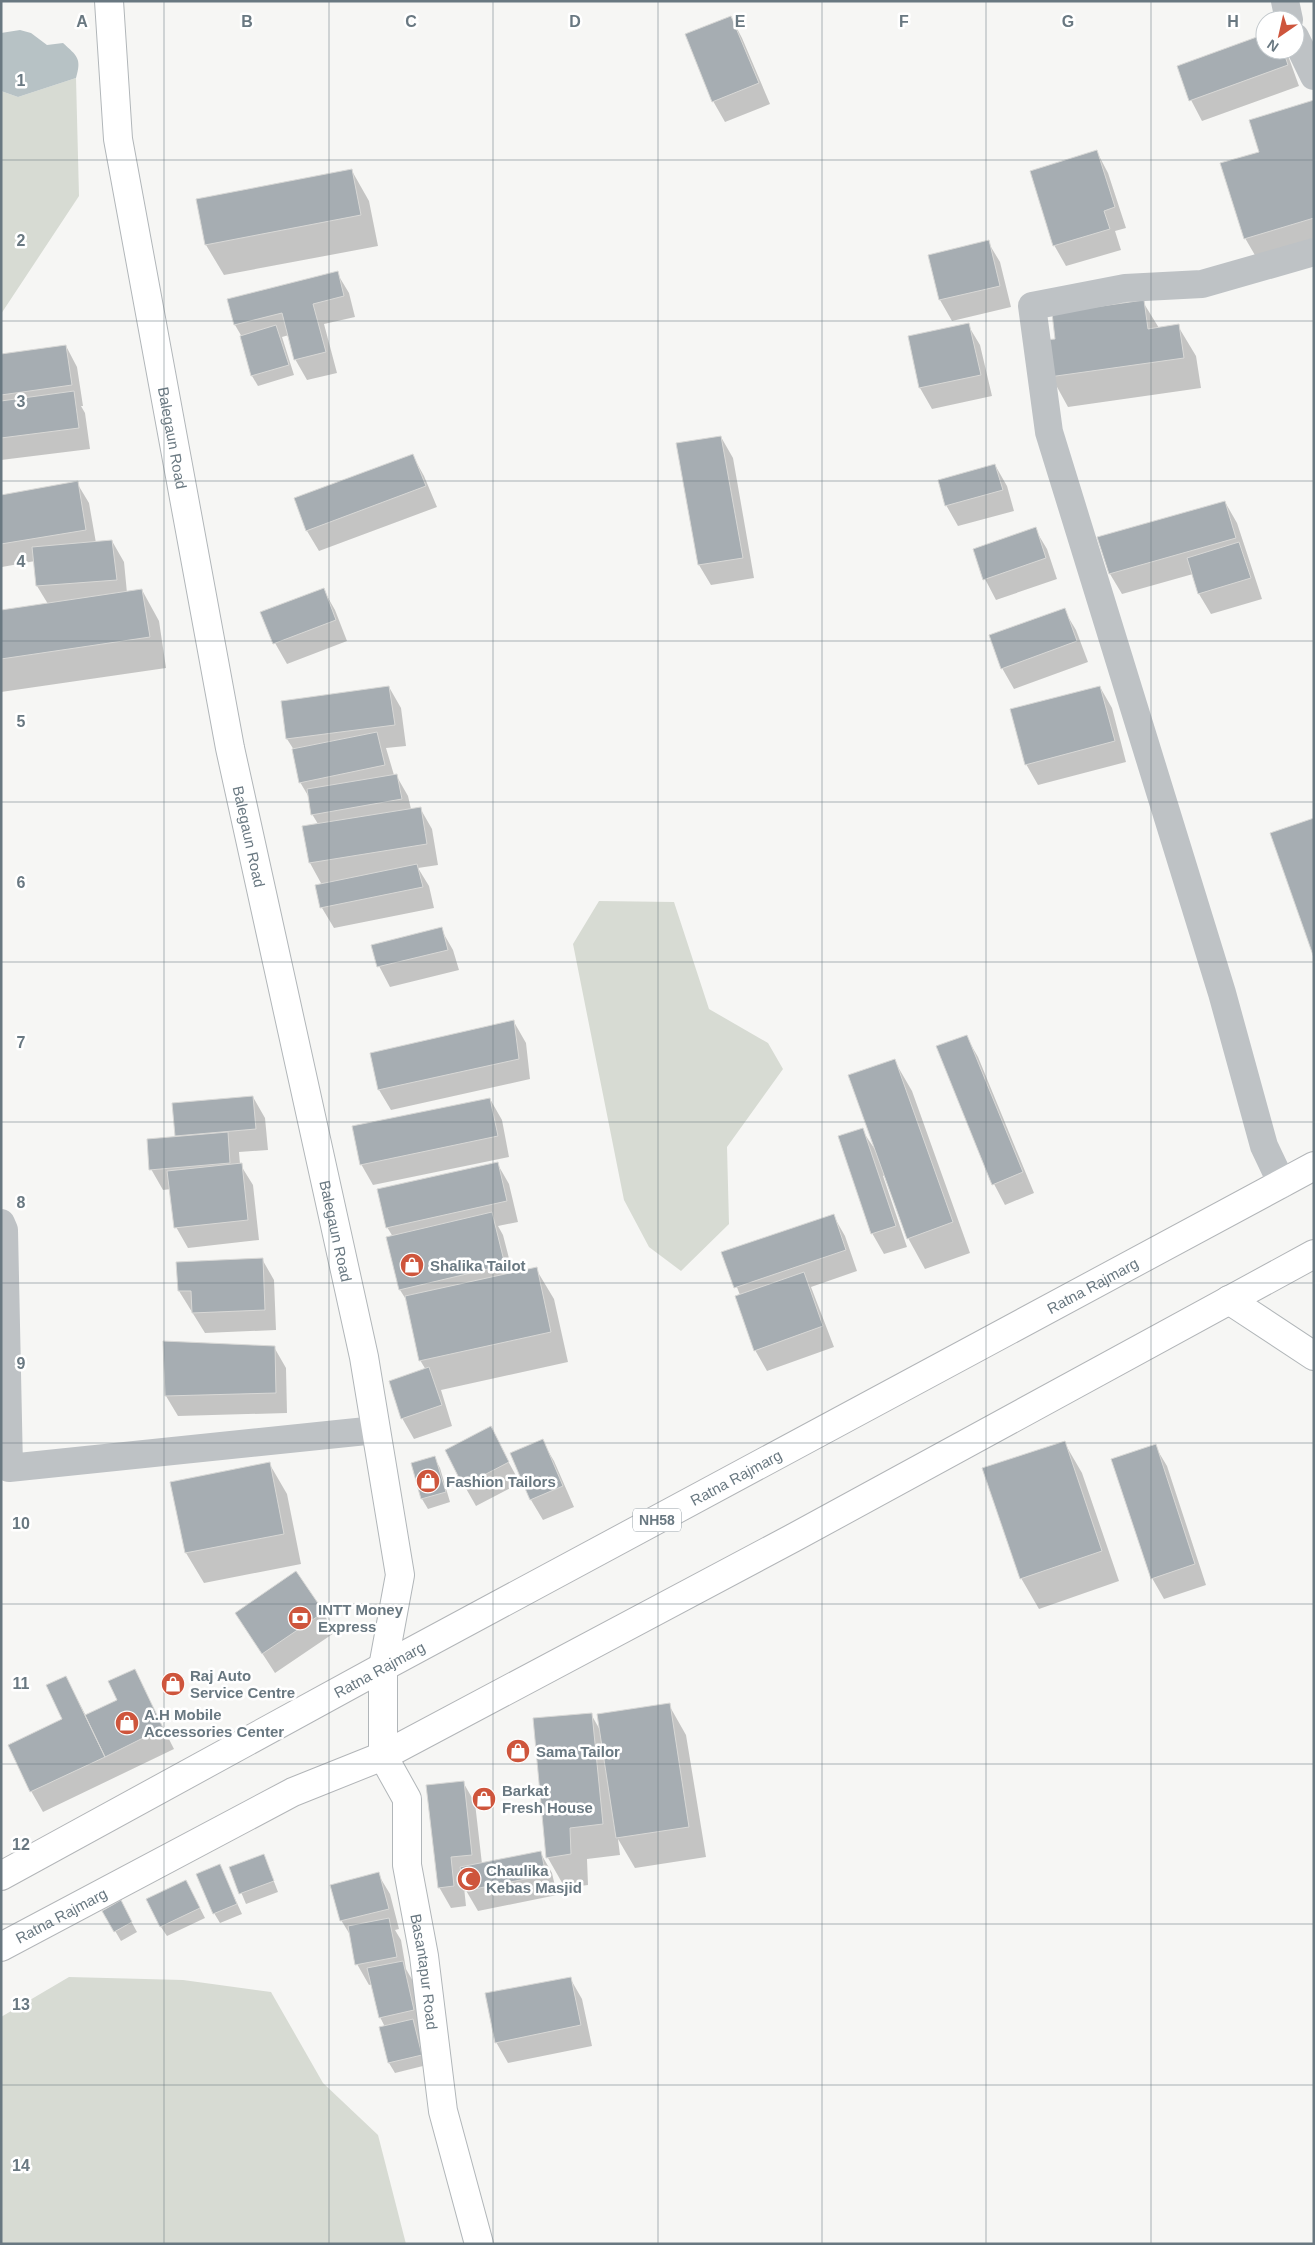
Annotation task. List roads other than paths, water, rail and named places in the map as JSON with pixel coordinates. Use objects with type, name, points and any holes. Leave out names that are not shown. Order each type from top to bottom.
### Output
[{"type":"main road","name":"Balegaun Road","points":[[109,1],[118,139],[230,748],[364,1357],[400,1575],[384,1667],[383,1756]]},
{"type":"main road","name":"Ratna Rajmarg","points":[[1,1876],[384,1667],[1314,1166]]},
{"type":"main road","name":"Ratna Rajmarg","points":[[1,1947],[294,1792],[383,1756],[793,1538],[1314,1254]]},
{"type":"main road","points":[[1228,1300],[1314,1356]]},
{"type":"main road","name":"Basantapur Road","points":[[383,1756],[407,1799],[407,1865],[424,1956],[443,2111],[479,2244]]},
{"type":"street","points":[[1305,58],[1314,76]]},
{"type":"street","points":[[1282,1184],[1264,1146],[1222,993],[1049,432],[1032,306],[1125,288],[1202,284],[1314,252]]},
{"type":"street","points":[[1,1223],[4,1230],[9,1468],[376,1430]]},
{"type":"place","name":"Shalika Tailot","points":[[412,1265]]},
{"type":"place","name":"Fashion Tailors","points":[[428,1481]]},
{"type":"place","name":"INTT Money Express","points":[[300,1618]]},
{"type":"place","name":"Raj Auto Service Centre","points":[[173,1684]]},
{"type":"place","name":"A.H Mobile Accessories Center","points":[[127,1723]]},
{"type":"place","name":"Sama Tailor","points":[[518,1751]]},
{"type":"place","name":"Barkat Fresh House","points":[[484,1799]]},
{"type":"place","name":"Chaulika Kebas Masjid","points":[[469,1879]]}]
